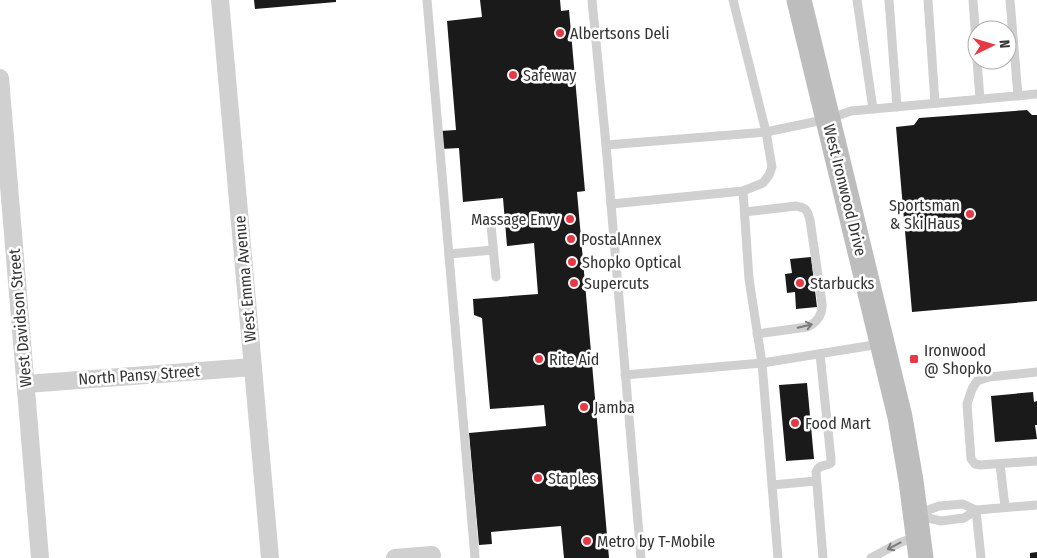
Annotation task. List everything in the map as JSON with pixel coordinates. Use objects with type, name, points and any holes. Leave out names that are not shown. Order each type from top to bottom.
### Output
[{"type":"street","name":"West Emma Avenue","points":[[220,0],[270,558]]},
{"type":"street","name":"West Ironwood Drive","points":[[799,0],[900,417],[918,536]]},
{"type":"street","name":"West Davidson Street","points":[[0,78],[40,558]]},
{"type":"street","name":"North Pansy Street","points":[[26,384],[253,367]]},
{"type":"street","points":[[395,558],[432,555]]},
{"type":"lane","points":[[427,0],[475,558]]},
{"type":"lane","points":[[592,0],[641,558]]},
{"type":"lane","points":[[611,204],[743,191],[763,183],[769,176],[772,167],[766,132],[733,0]]},
{"type":"lane","points":[[857,0],[873,109]]},
{"type":"lane","points":[[889,0],[897,107]]},
{"type":"lane","points":[[928,0],[935,103]]},
{"type":"lane","points":[[972,0],[974,20]]},
{"type":"lane","points":[[1010,0],[1018,96]]},
{"type":"lane","points":[[978,70],[980,99]]},
{"type":"lane","points":[[606,145],[766,132],[828,119],[851,111],[1037,94]]},
{"type":"lane","points":[[743,191],[750,279],[762,363],[778,558]]},
{"type":"lane","points":[[745,212],[796,206],[804,207],[810,220],[822,309],[820,317],[814,324],[807,327],[758,334]]},
{"type":"lane","points":[[491,225],[496,277]]},
{"type":"lane","points":[[449,254],[494,250]]},
{"type":"lane","points":[[625,375],[762,363],[883,344]]},
{"type":"lane","points":[[820,354],[831,459],[831,463],[817,468],[816,472],[823,558]]},
{"type":"lane","points":[[1037,372],[989,377],[977,382],[972,389],[967,404],[971,459],[975,464],[1000,464],[1037,460]]},
{"type":"lane","points":[[1000,464],[1005,507]]},
{"type":"lane","points":[[772,485],[816,481]]},
{"type":"lane","points":[[918,536],[939,506],[963,504],[976,510]]},
{"type":"lane","points":[[872,558],[899,543],[918,536],[941,521],[964,518],[976,510],[1037,504]]},
{"type":"lane","points":[[976,510],[981,558]]},
{"type":"building","points":[[254,0],[336,0],[336,2],[255,9]]},
{"type":"building","points":[[480,0],[560,0],[561,11],[569,10],[585,191],[577,192],[609,558],[564,558],[561,526],[491,532],[492,544],[479,545],[469,433],[546,426],[544,405],[490,409],[482,318],[474,315],[473,299],[538,294],[534,243],[507,246],[503,198],[463,202],[459,148],[441,149],[440,131],[456,130],[447,21],[482,17]]},
{"type":"building","name":"Sportsman & Ski Haus","points":[[1027,110],[1032,115],[1037,115],[1037,301],[912,312],[896,127],[914,125],[919,118]]},
{"type":"building","name":"Starbucks","points":[[811,257],[817,307],[796,309],[795,292],[787,293],[785,274],[792,273],[790,259]]},
{"type":"building","points":[[807,383],[814,459],[786,461],[779,385]]},
{"type":"building","points":[[1033,392],[1034,402],[1037,401],[1037,425],[1035,425],[1037,439],[995,442],[991,396]]},
{"type":"building","points":[[1037,552],[1037,558],[1030,558],[1030,553]]},
{"type":"place","name":"Albertsons Deli","points":[[560,33]]},
{"type":"place","name":"Safeway","points":[[513,75]]},
{"type":"place","name":"Sportsman & Ski Haus","points":[[970,214]]},
{"type":"place","name":"Massage Envy","points":[[570,219]]},
{"type":"place","name":"PostalAnnex","points":[[571,239]]},
{"type":"place","name":"Shopko Optical","points":[[572,262]]},
{"type":"place","name":"Supercuts","points":[[574,283]]},
{"type":"place","name":"Starbucks","points":[[800,283]]},
{"type":"place","name":"Rite Aid","points":[[539,359]]},
{"type":"place","name":"Ironwood @ Shopko","points":[[914,359]]},
{"type":"place","name":"Jamba","points":[[584,407]]},
{"type":"place","name":"Food Mart","points":[[795,423]]},
{"type":"place","name":"Staples","points":[[538,478]]},
{"type":"place","name":"Metro by T-Mobile","points":[[587,541]]}]
